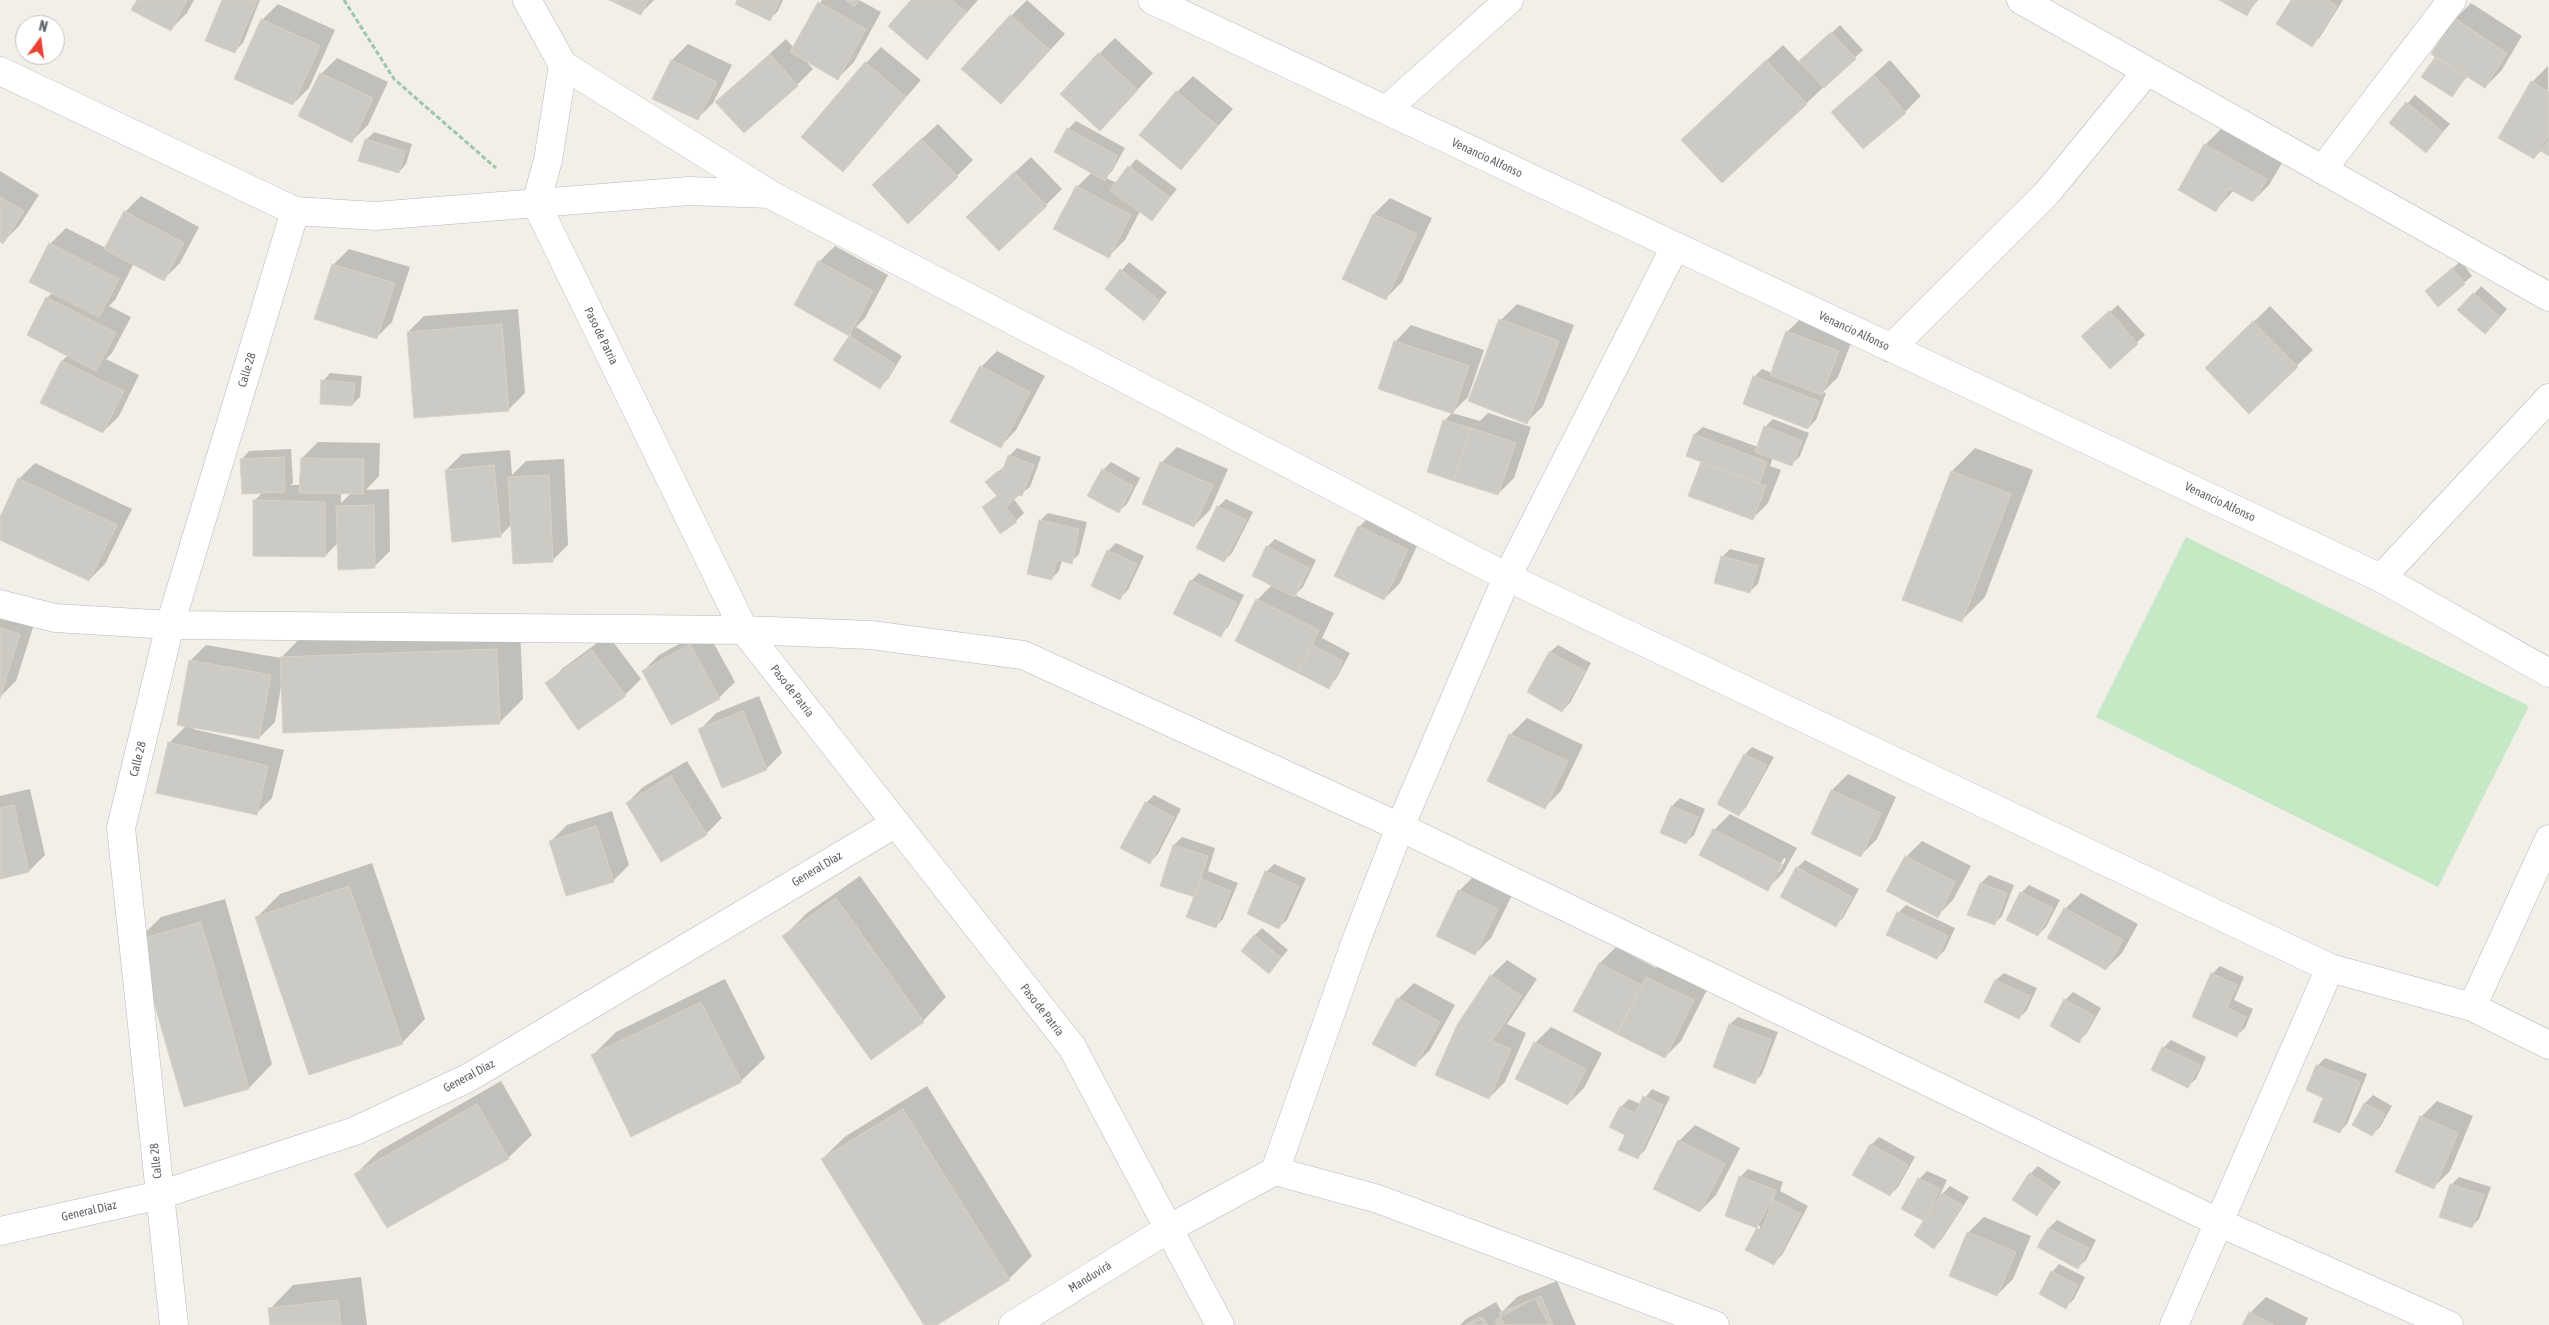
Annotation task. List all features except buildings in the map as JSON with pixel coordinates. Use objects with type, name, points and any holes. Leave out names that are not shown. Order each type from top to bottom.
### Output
[{"type":"street","points":[[527,0],[562,65],[769,194],[1507,577],[2330,968],[2472,1007],[2549,1045]]},
{"type":"street","name":"Venancio Alfonso","points":[[1152,0],[2381,578],[2549,673]]},
{"type":"street","points":[[1386,110],[1508,0]]},
{"type":"street","points":[[2022,0],[2549,296]]},
{"type":"street","points":[[2322,170],[2452,0]]},
{"type":"street","points":[[536,203],[548,160],[562,65]]},
{"type":"street","points":[[0,71],[295,211],[375,216],[689,191],[769,194]]},
{"type":"street","points":[[1891,348],[2047,193],[2147,71]]},
{"type":"street","name":"Paso de Patria","points":[[536,203],[744,630],[1072,1047],[1220,1325]]},
{"type":"street","name":"Calle 28","points":[[174,1325],[121,828],[170,625],[295,211]]},
{"type":"street","points":[[1675,247],[1507,577],[1400,827],[1356,941],[1275,1171],[1378,1199],[1715,1325]]},
{"type":"street","points":[[2381,578],[2549,398]]},
{"type":"street","points":[[0,604],[55,618],[170,625],[744,630],[871,635],[1023,655],[1400,827],[2220,1223],[2449,1325]]},
{"type":"street","name":"General Díaz","points":[[0,1231],[160,1195],[355,1131],[468,1078],[896,823]]},
{"type":"street","points":[[2472,1007],[2549,839]]},
{"type":"street","points":[[2174,1325],[2330,968]]},
{"type":"street","name":"Manduvirá","points":[[1013,1325],[1168,1229],[1275,1171]]},
{"type":"path","points":[[344,0],[394,79],[536,203]]},
{"type":"green space","points":[[2186,537],[2529,706],[2438,887],[2096,717]]}]
